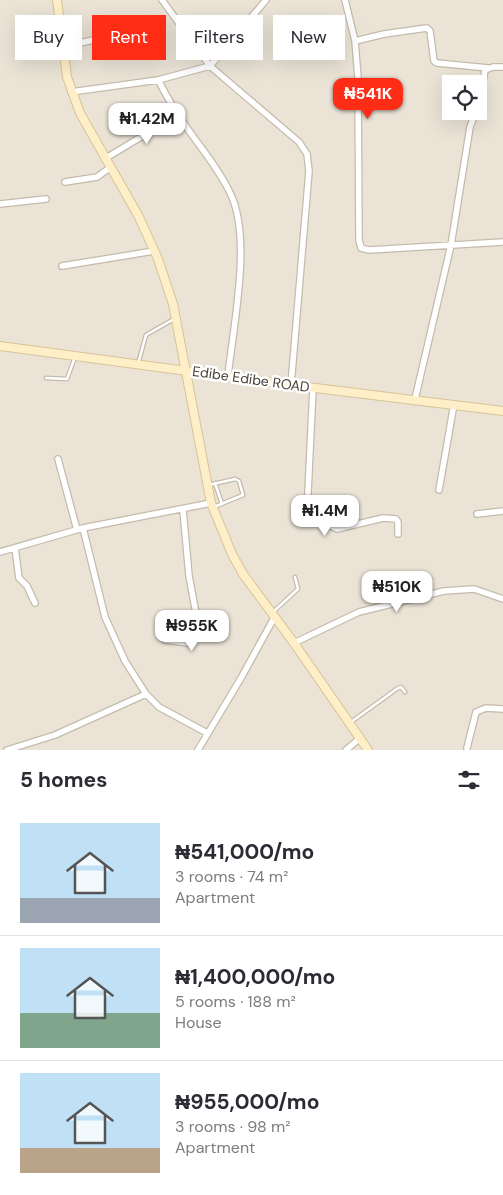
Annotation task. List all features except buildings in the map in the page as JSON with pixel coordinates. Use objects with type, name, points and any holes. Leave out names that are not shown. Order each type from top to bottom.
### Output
[{"type":"street","points":[[57,0],[59,15]]},
{"type":"street","points":[[162,0],[210,66],[299,142],[307,154],[309,171],[291,385]]},
{"type":"street","points":[[71,92],[158,80],[210,66],[266,0]]},
{"type":"street","points":[[345,0],[355,41],[358,78],[359,240],[361,248],[369,250],[503,242]]},
{"type":"street","points":[[355,41],[384,34],[427,28],[430,31],[434,60],[437,63],[488,68],[503,67]]},
{"type":"street","points":[[65,60],[71,92],[139,217],[154,251],[173,304],[184,370],[211,484],[212,505],[232,554],[273,616],[294,643],[368,750]]},
{"type":"street","points":[[484,75],[485,70],[488,68]]},
{"type":"street","points":[[158,80],[180,119],[221,178],[236,208],[240,232],[240,262],[228,376]]},
{"type":"street","points":[[106,158],[146,134],[180,119]]},
{"type":"street","points":[[415,399],[451,245],[473,120]]},
{"type":"street","points":[[65,182],[97,177],[111,168]]},
{"type":"street","points":[[0,204],[46,199]]},
{"type":"street","points":[[62,266],[154,251]]},
{"type":"street","name":"Edibe Edibe ROAD","points":[[0,346],[313,388],[503,411]]},
{"type":"street","points":[[313,388],[307,513],[316,521],[337,529],[383,518],[396,519],[398,522],[398,534]]},
{"type":"street","points":[[439,490],[454,404]]},
{"type":"street","points":[[58,459],[105,617],[124,661],[146,694],[159,707],[176,719],[207,733]]},
{"type":"street","points":[[0,552],[80,529],[212,505]]},
{"type":"street","points":[[165,640],[187,642],[198,624],[189,576],[183,510]]},
{"type":"street","points":[[477,514],[503,511]]},
{"type":"street","points":[[16,548],[19,578],[27,586],[35,604]]},
{"type":"street","points":[[294,643],[359,612],[444,591],[474,589],[503,599]]},
{"type":"street","points":[[198,750],[241,678],[273,616]]},
{"type":"street","points":[[7,750],[55,735],[146,694]]},
{"type":"street","points":[[467,748],[476,712],[486,708],[503,710]]},
{"type":"street","points":[[346,750],[360,738]]},
{"type":"lane","points":[[138,364],[146,335],[175,318]]},
{"type":"lane","points":[[46,378],[67,379],[76,356]]},
{"type":"lane","points":[[212,505],[222,504],[243,495],[238,481],[235,479],[211,484],[222,504]]},
{"type":"lane","points":[[273,616],[298,590],[295,577]]},
{"type":"lane","points":[[350,723],[396,689],[401,687],[405,692]]},
{"type":"shaded area","points":[[0,0],[503,0],[503,750],[0,750]]}]
